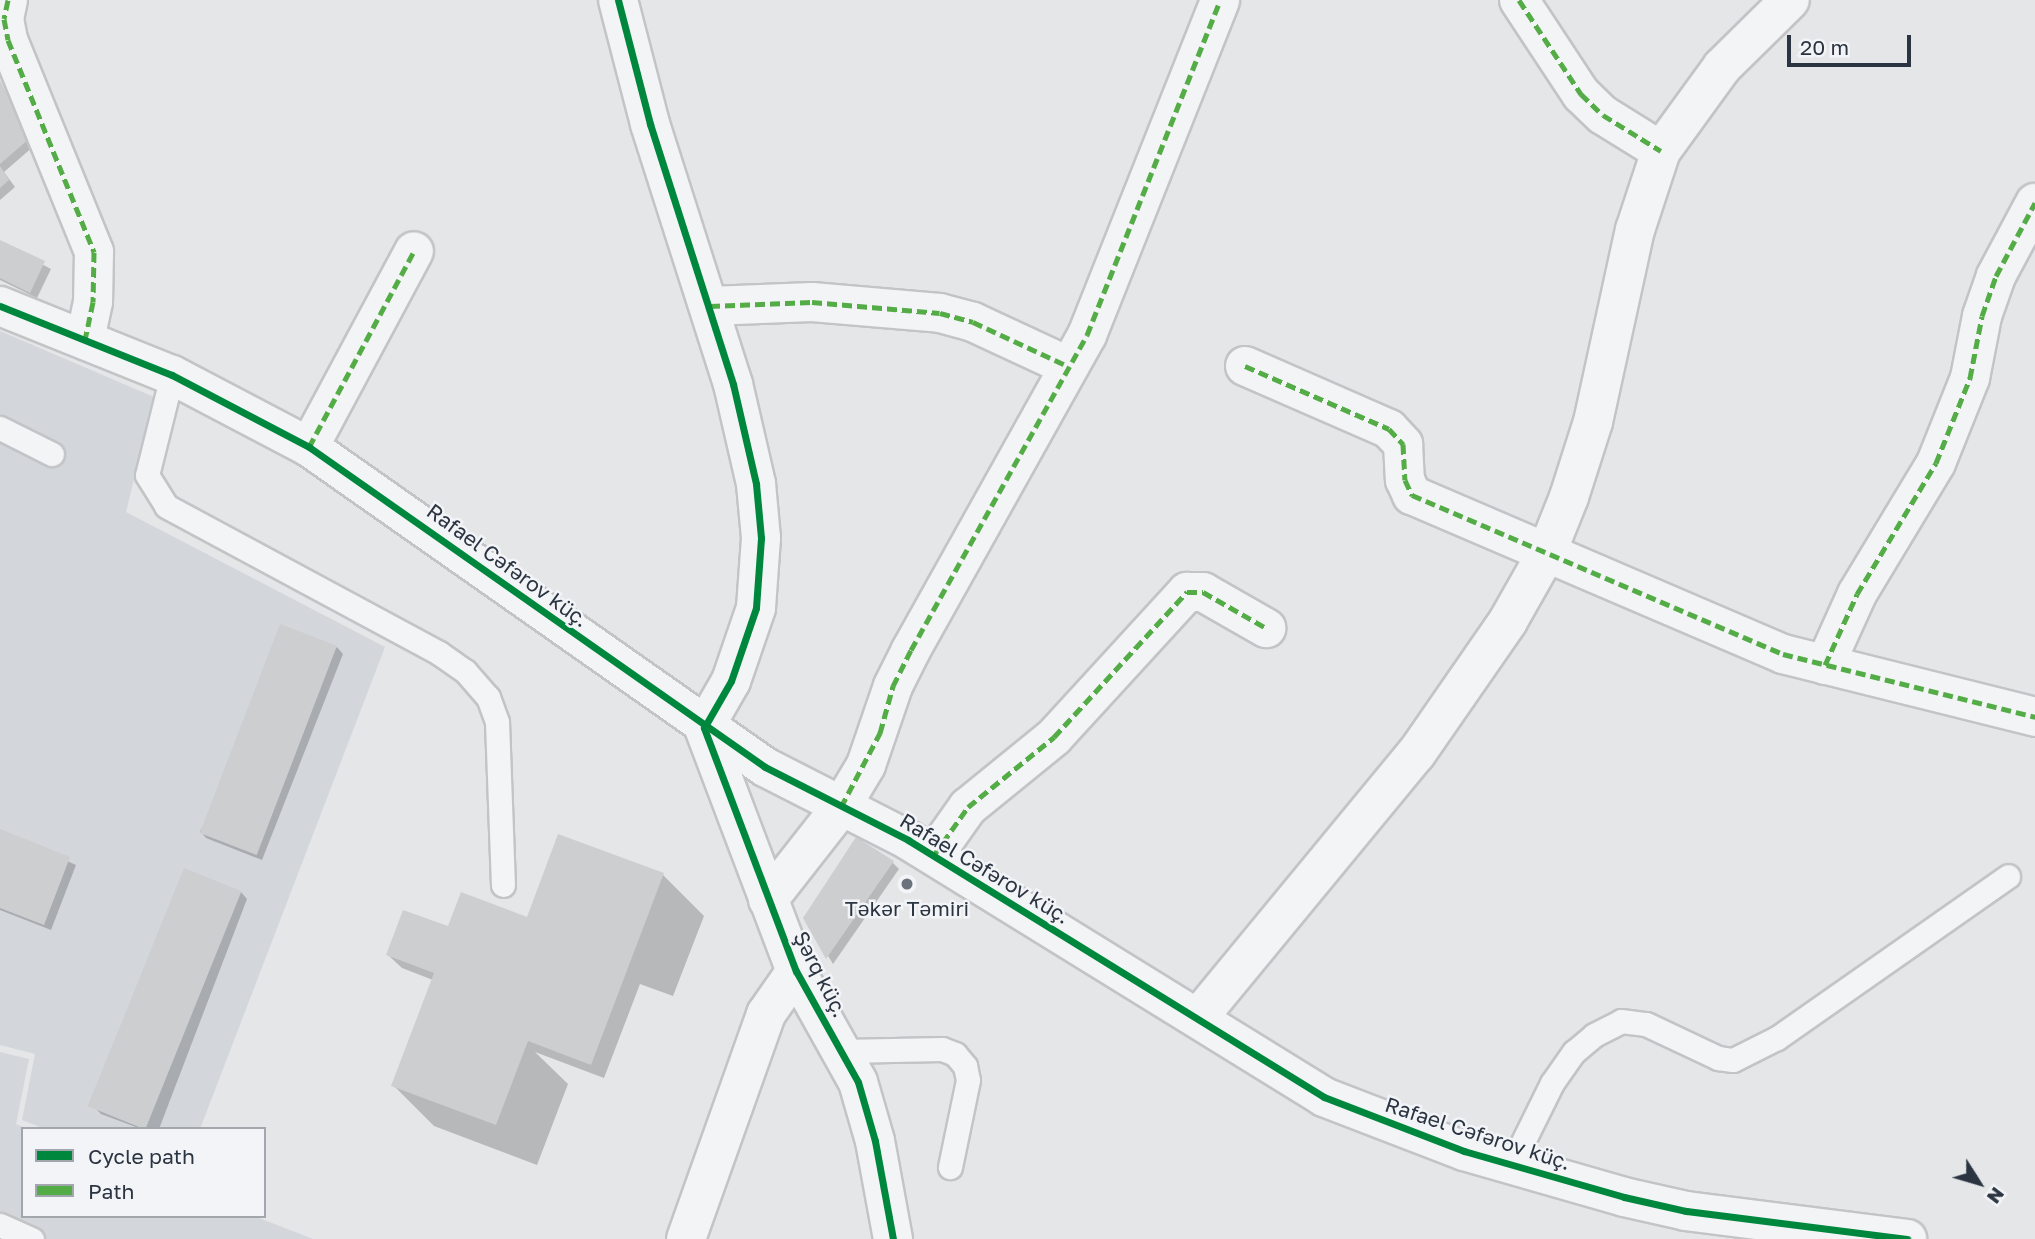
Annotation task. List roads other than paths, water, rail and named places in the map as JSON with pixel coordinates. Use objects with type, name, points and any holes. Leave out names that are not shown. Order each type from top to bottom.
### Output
[{"type":"street","points":[[8,0],[4,19],[8,40],[94,252],[93,302],[85,339]]},
{"type":"street","points":[[618,0],[650,124],[710,306],[756,484],[761,538],[756,608],[746,645],[704,728]]},
{"type":"street","points":[[768,900],[841,807],[880,733],[893,686],[911,650],[1106,293],[1220,0]]},
{"type":"street","points":[[1519,0],[1581,94],[1604,115],[1661,151]]},
{"type":"street","points":[[1198,1018],[1416,754],[1507,621],[1547,552],[1593,422],[1635,230],[1661,151],[1722,67],[1790,0]]},
{"type":"street","points":[[1825,665],[1857,594],[1936,463],[1970,378],[1982,316],[1997,276],[2035,203]]},
{"type":"street","points":[[309,446],[414,251]]},
{"type":"street","points":[[710,306],[812,302],[940,313],[973,322],[1068,366]]},
{"type":"street","name":"Rafael Cəfərov küç.","points":[[0,306],[172,375],[309,446],[704,728],[841,807],[934,855],[1324,1097],[1415,1135],[1511,1166],[1686,1211],[1907,1239]]},
{"type":"street","points":[[1245,366],[1390,429],[1403,444],[1405,480],[1412,495],[1738,638],[1825,665],[2035,717]]},
{"type":"street","points":[[934,855],[968,807],[1054,737],[1187,592],[1202,592],[1266,628]]},
{"type":"street","name":"Şərq küç.","points":[[704,728],[796,971],[858,1082],[875,1141],[893,1239]]},
{"type":"street","name":"Şərq küç.","points":[[686,1239],[765,1014],[796,971]]},
{"type":"lane","points":[[172,375],[149,452],[147,475],[166,506],[439,653],[465,671],[488,698],[497,722],[502,885]]},
{"type":"lane","points":[[0,428],[52,454]]},
{"type":"lane","points":[[1511,1166],[1552,1083],[1574,1052],[1594,1035],[1621,1021],[1646,1024],[1718,1058],[1733,1060],[1777,1038],[2008,876]]},
{"type":"lane","points":[[842,1051],[942,1049],[955,1054],[965,1066],[968,1080],[950,1167]]},
{"type":"lane","points":[[0,1226],[32,1239]]},
{"type":"place","name":"Təkər Təmiri","points":[[907,884]]}]
